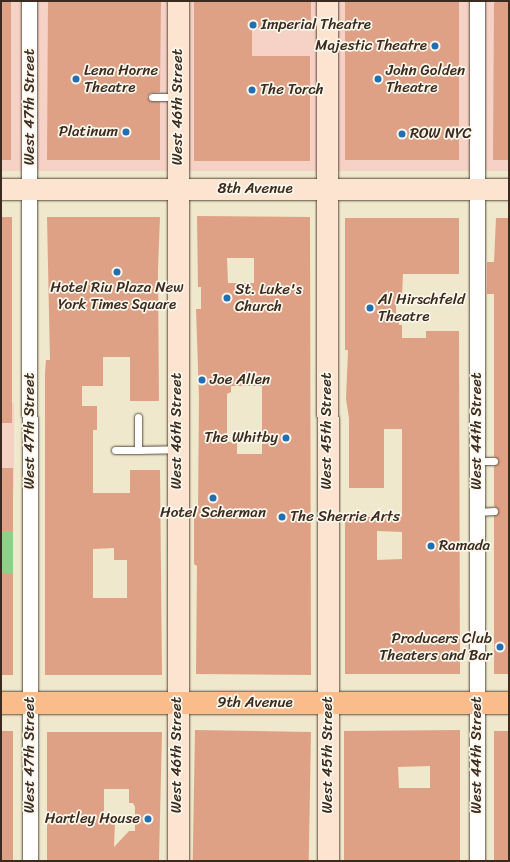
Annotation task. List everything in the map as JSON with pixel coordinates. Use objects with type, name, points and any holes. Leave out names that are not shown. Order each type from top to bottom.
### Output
[{"type":"main road","name":"West 46th Street","points":[[178,1],[178,861]]},
{"type":"main road","name":"West 45th Street","points":[[327,1],[328,861]]},
{"type":"main road","name":"8th Avenue","points":[[1,189],[509,189]]},
{"type":"main road","name":"9th Avenue","points":[[1,703],[509,703]]},
{"type":"street","name":"West 47th Street","points":[[29,1],[30,861]]},
{"type":"street","name":"West 44th Street","points":[[477,1],[477,861]]},
{"type":"lane","points":[[152,97],[178,96]]},
{"type":"lane","points":[[138,417],[138,450]]},
{"type":"lane","points":[[115,450],[177,449]]},
{"type":"lane","points":[[477,461],[494,461]]},
{"type":"lane","points":[[477,512],[494,511]]},
{"type":"shaded area","points":[[1,1],[509,1],[509,171],[1,171]]},
{"type":"shaded area","points":[[1,403],[14,403],[14,489],[1,489]]},
{"type":"green space","points":[[1,531],[13,531],[13,574],[1,574]]},
{"type":"building","points":[[1,1],[11,1],[11,160],[1,160]]},
{"type":"building","points":[[48,1],[161,1],[160,92],[150,93],[147,97],[150,101],[160,102],[160,160],[47,160]]},
{"type":"building","name":"The Torch","points":[[194,1],[311,1],[311,28],[252,28],[252,56],[310,56],[310,161],[194,161]]},
{"type":"building","points":[[345,1],[459,1],[459,160],[345,160]]},
{"type":"building","points":[[497,1],[509,1],[509,160],[493,160],[494,3]]},
{"type":"building","points":[[197,216],[310,217],[311,675],[196,674],[197,566],[194,564],[194,515],[198,512],[199,397],[196,309],[201,309],[201,287],[198,287]],"holes":[[[227,258],[254,258],[254,283],[228,283]],[[231,386],[262,386],[262,454],[237,454],[237,442],[227,442],[227,394],[231,392]]]},
{"type":"building","points":[[1,217],[12,217],[12,423],[1,423]]},
{"type":"building","points":[[47,217],[160,217],[158,269],[159,401],[130,401],[130,357],[103,357],[103,386],[82,386],[82,406],[97,406],[97,430],[93,430],[93,493],[130,493],[130,470],[160,470],[162,675],[45,675],[45,374],[46,360],[50,360]],"holes":[[[114,548],[114,560],[127,560],[127,598],[93,598],[93,549]]]},
{"type":"building","points":[[345,218],[459,218],[459,274],[403,274],[402,296],[396,296],[396,320],[399,320],[399,325],[402,325],[402,338],[426,338],[426,331],[459,331],[460,674],[345,674],[345,517],[402,517],[402,429],[384,429],[384,488],[349,488],[349,418],[346,399],[348,350],[345,350]],"holes":[[[377,531],[402,532],[402,559],[377,560]]]},
{"type":"building","points":[[496,218],[509,218],[509,674],[494,674],[494,516],[499,511],[494,506],[494,466],[499,461],[494,456],[494,294],[487,294],[487,262],[494,262]]},
{"type":"building","points":[[1,468],[13,468],[13,531],[1,531]]},
{"type":"building","points":[[1,574],[13,574],[13,675],[1,675]]},
{"type":"building","points":[[195,730],[311,732],[309,861],[193,861]]},
{"type":"building","points":[[460,730],[460,861],[344,861],[344,731]],"holes":[[[430,766],[430,788],[399,788],[398,767]]]},
{"type":"building","points":[[1,731],[13,731],[13,861],[1,861]]},
{"type":"building","points":[[494,731],[509,731],[509,861],[494,861]]},
{"type":"building","points":[[47,732],[162,732],[159,861],[47,861]],"holes":[[[104,789],[129,789],[129,803],[133,803],[135,807],[135,831],[129,831],[114,847],[115,822],[104,822]]]},
{"type":"place","name":"Imperial Theatre","points":[[253,25]]},
{"type":"place","name":"Majestic Theatre","points":[[435,46]]},
{"type":"place","name":"Lena Horne Theatre","points":[[76,79]]},
{"type":"place","name":"John Golden Theatre","points":[[378,79]]},
{"type":"place","name":"The Torch","points":[[252,90]]},
{"type":"place","name":"Platinum","points":[[126,132]]},
{"type":"place","name":"ROW NYC","points":[[402,134]]},
{"type":"place","name":"Hotel Riu Plaza New York Times Square","points":[[117,272]]},
{"type":"place","name":"St. Luke's Church","points":[[227,298]]},
{"type":"place","name":"Al Hirschfeld Theatre","points":[[370,308]]},
{"type":"place","name":"Joe Allen","points":[[202,380]]},
{"type":"place","name":"The Whitby","points":[[286,438]]},
{"type":"place","name":"Hotel Scherman","points":[[213,498]]},
{"type":"place","name":"The Sherrie Arts","points":[[282,517]]},
{"type":"place","name":"Ramada","points":[[431,546]]},
{"type":"place","name":"Producers Club Theaters and Bar","points":[[500,647]]},
{"type":"place","name":"Hartley House","points":[[148,819]]}]
